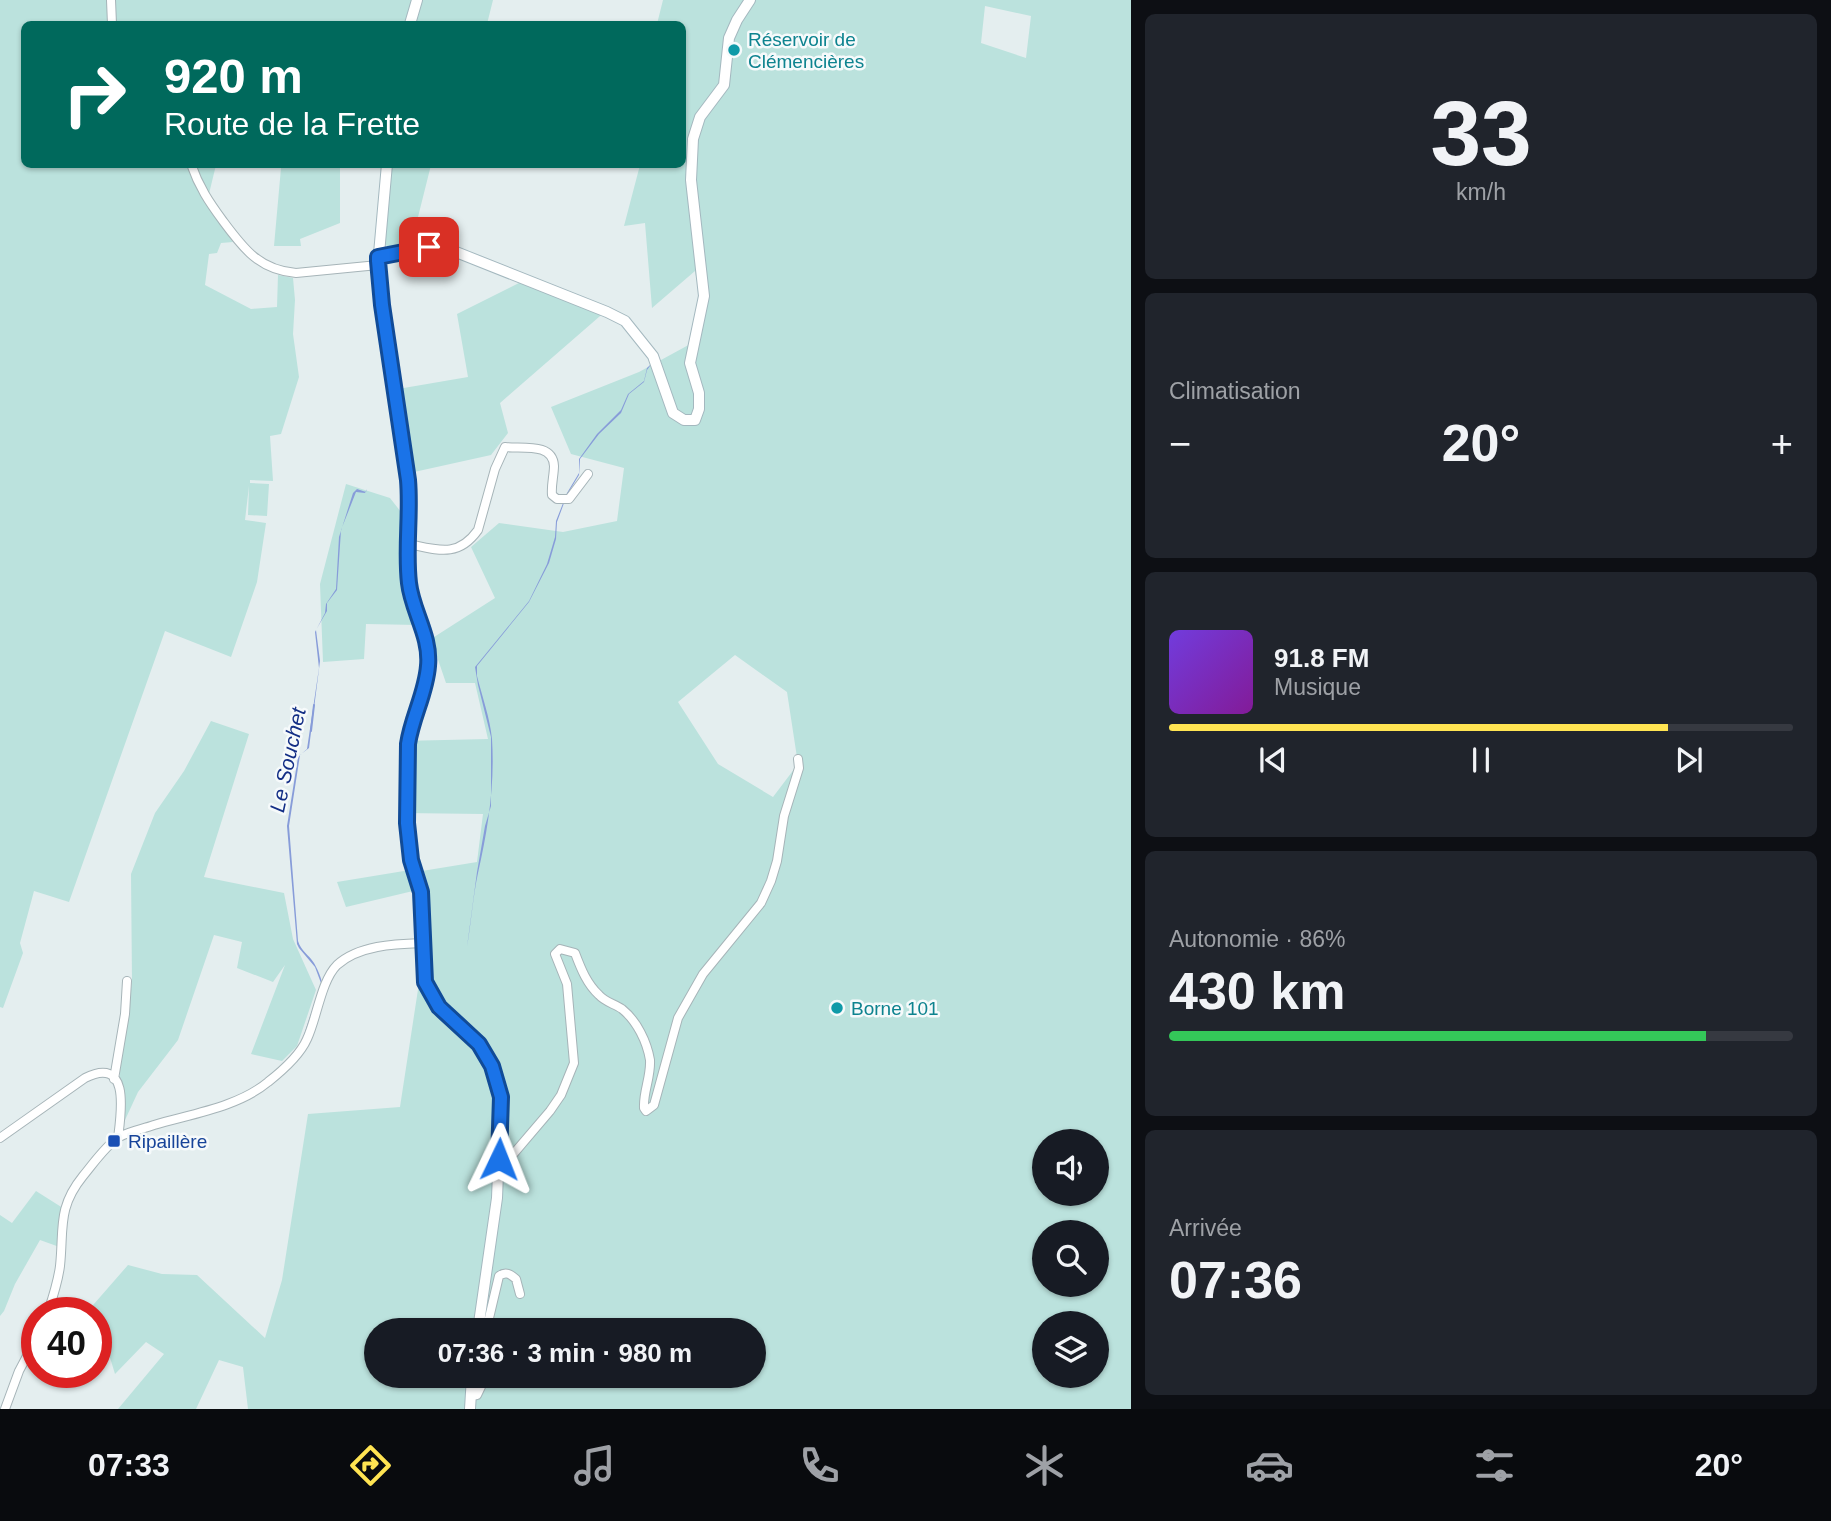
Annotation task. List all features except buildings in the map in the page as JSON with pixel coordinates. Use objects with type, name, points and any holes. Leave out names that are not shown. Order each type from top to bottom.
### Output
[{"type":"street","points":[[411,21],[417,0]]},
{"type":"street","points":[[192,168],[200,189],[247,253],[285,272],[296,273],[378,261],[429,247],[446,248],[625,321],[659,367],[673,413],[678,418],[695,419],[699,409],[699,393],[690,363],[704,296],[691,180],[693,139],[700,117],[724,85],[727,48],[737,20],[750,0]]},
{"type":"street","points":[[387,168],[378,261],[408,480],[410,589],[428,652],[426,685],[410,733],[407,823],[411,860],[421,892],[423,969],[429,992],[439,1007],[487,1054],[501,1097],[504,1161]]},
{"type":"street","points":[[409,544],[444,551],[466,544],[472,538],[478,530],[495,470],[505,447],[541,449],[550,455],[554,464],[552,495],[557,499],[569,499],[588,474]]},
{"type":"street","points":[[482,1318],[498,1172],[504,1161],[550,1111],[571,1074],[574,1063],[567,984],[555,954],[560,949],[575,953],[589,984],[601,998],[621,1009],[636,1024],[650,1062],[643,1096],[644,1108],[646,1111],[650,1109],[654,1105],[663,1076],[678,1018],[703,974],[761,903],[771,881],[784,816],[799,768],[798,759]]},
{"type":"street","points":[[52,1297],[60,1270],[64,1209],[68,1198],[82,1177],[118,1138],[256,1091],[284,1068],[306,1042],[324,989],[335,967],[364,951],[400,943],[423,943]]},
{"type":"street","points":[[118,1138],[122,1096],[114,1079],[125,1014],[127,981]]},
{"type":"street","points":[[0,1139],[85,1078],[103,1073],[114,1079]]},
{"type":"street","points":[[489,1318],[499,1276],[503,1273],[509,1274],[516,1279],[520,1294]]},
{"type":"street","points":[[5,1409],[21,1367]]},
{"type":"street","points":[[470,1409],[471,1388]]},
{"type":"street","points":[[471,1396],[477,1395],[480,1388]]},
{"type":"green space","points":[[0,0],[493,0],[488,21],[21,21],[21,168],[215,168],[207,202],[233,242],[221,243],[217,253],[209,254],[205,285],[251,309],[277,307],[278,275],[293,278],[293,334],[299,377],[281,434],[270,436],[273,481],[250,480],[250,483],[269,484],[267,516],[248,515],[249,486],[245,520],[266,523],[257,582],[231,657],[165,631],[69,902],[34,891],[20,943],[23,953],[3,1008],[0,1007]]},
{"type":"green space","points":[[663,0],[1131,0],[1131,1409],[248,1409],[243,1367],[219,1360],[196,1409],[118,1409],[164,1354],[146,1342],[115,1374],[112,1364],[112,1297],[100,1297],[128,1265],[162,1274],[197,1275],[265,1338],[282,1280],[308,1114],[400,1107],[419,983],[422,871],[477,862],[483,814],[403,813],[401,741],[488,739],[475,683],[446,683],[431,639],[495,598],[471,547],[499,523],[563,532],[617,521],[624,468],[571,454],[551,407],[639,372],[694,342],[701,304],[695,271],[652,308],[645,223],[624,226],[639,168],[686,168],[686,21],[658,21]],"holes":[[[985,6],[1031,16],[1026,58],[981,43]],[[735,655],[787,692],[798,764],[773,797],[718,764],[678,702]]]},
{"type":"green space","points":[[281,168],[340,168],[340,223],[300,239],[301,246],[274,246]]},
{"type":"green space","points":[[391,168],[430,168],[417,221],[409,222],[411,248],[395,254],[382,241]]},
{"type":"green space","points":[[523,281],[607,310],[500,403],[508,433],[491,455],[405,474],[392,390],[468,377],[457,314]]},
{"type":"green space","points":[[346,484],[390,498],[408,521],[418,625],[366,624],[364,659],[323,662],[320,584]]},
{"type":"green space","points":[[211,721],[249,734],[204,877],[284,893],[293,939],[316,990],[297,1046],[282,1061],[251,1054],[285,965],[273,982],[237,968],[242,942],[214,935],[178,1040],[138,1092],[119,1133],[120,1069],[132,982],[131,874],[155,813],[184,771]]},
{"type":"green space","points":[[410,870],[413,891],[346,907],[337,882]]},
{"type":"green space","points":[[36,1191],[66,1210],[65,1249],[40,1240],[0,1316],[0,1215],[12,1223]]},
{"type":"water","points":[[653,362],[647,370],[644,382],[629,394],[621,413],[599,434],[580,459],[579,475],[567,495],[557,522],[556,539],[549,563],[529,602],[477,666],[492,739],[491,795],[491,737],[475,667],[529,601],[547,564],[555,537],[556,521],[567,493],[579,473],[579,459],[597,434],[621,410],[628,394],[644,381],[647,368]]},
{"type":"water","points":[[357,489],[366,492],[356,492],[342,527],[353,493]]},
{"type":"water","points":[[341,531],[337,590],[327,603],[327,611],[317,629],[325,613],[326,604],[336,589]]},
{"type":"water","points":[[316,630],[320,661],[309,748],[302,753],[307,749],[319,668]]},
{"type":"water","points":[[300,755],[289,826],[298,941],[315,965],[322,984],[300,1047],[321,983],[315,967],[297,944],[287,826]]},
{"type":"water","points":[[489,812],[475,891],[467,947],[477,872]]},
{"type":"waterway","name":"Le Souchet","points":[[311,731],[314,705]]},
{"type":"waterway","points":[[428,960],[431,978],[438,993],[461,1019]]},
{"type":"place","name":"Réservoir de Clémencières","points":[[734,50]]},
{"type":"place","name":"Borne 101","points":[[837,1008]]},
{"type":"place","name":"Ripaillère","points":[[114,1141]]},
{"type":"route","points":[[429,247],[378,257],[382,305],[408,480],[409,581],[426,639],[429,663],[426,685],[408,744],[407,823],[411,860],[421,892],[425,982],[439,1007],[487,1054],[501,1097],[499,1159]]}]
